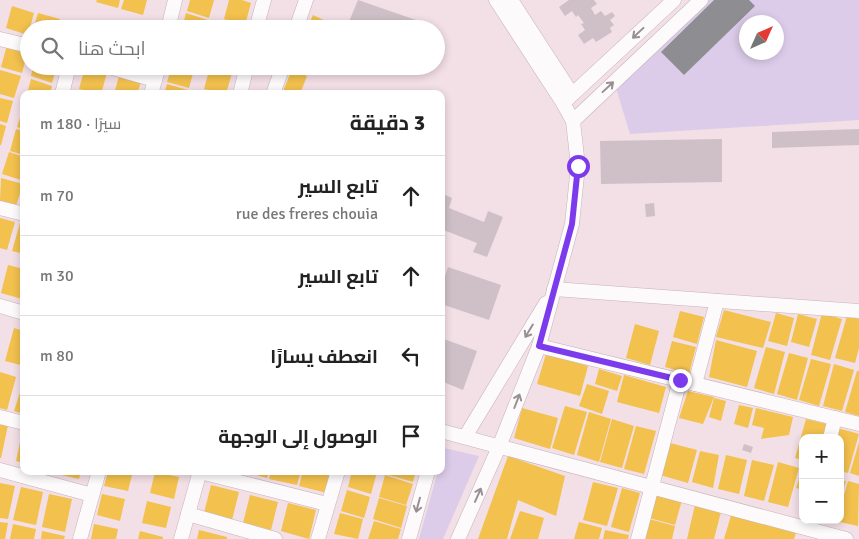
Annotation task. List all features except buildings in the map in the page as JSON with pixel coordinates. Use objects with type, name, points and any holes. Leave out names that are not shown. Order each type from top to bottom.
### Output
[{"type":"street","points":[[170,20],[175,0]]},
{"type":"street","points":[[258,20],[264,0]]},
{"type":"street","points":[[299,20],[306,0]]},
{"type":"street","points":[[496,0],[567,98]]},
{"type":"street","points":[[458,539],[500,447],[539,346],[572,224],[578,166],[573,121],[567,98],[511,0]]},
{"type":"street","points":[[567,98],[674,0]]},
{"type":"street","points":[[573,121],[701,0]]},
{"type":"street","points":[[0,39],[20,44]]},
{"type":"street","points":[[63,90],[67,75]]},
{"type":"street","points":[[126,75],[153,87]]},
{"type":"street","points":[[241,90],[245,75]]},
{"type":"street","points":[[275,90],[280,75]]},
{"type":"street","points":[[0,208],[20,213]]},
{"type":"street","points":[[554,289],[859,311]]},
{"type":"street","points":[[465,437],[554,289]]},
{"type":"street","points":[[695,384],[717,301]]},
{"type":"street","points":[[1,310],[20,312]]},
{"type":"street","points":[[539,346],[859,424]]},
{"type":"street","points":[[638,539],[680,380]]},
{"type":"street","points":[[0,416],[20,422]]},
{"type":"street","points":[[831,434],[835,418]]},
{"type":"street","points":[[445,432],[846,539]]},
{"type":"street","points":[[0,470],[92,495]]},
{"type":"street","points":[[80,539],[98,475]]},
{"type":"street","points":[[181,539],[199,475]]},
{"type":"street","points":[[212,475],[328,504]]},
{"type":"street","points":[[318,539],[337,475]]},
{"type":"street","points":[[409,539],[427,475]]},
{"type":"street","points":[[188,514],[275,539]]},
{"type":"shaded area","points":[[709,0],[859,0],[859,120],[630,134],[616,88]]},
{"type":"shaded area","points":[[445,448],[479,456],[443,539],[419,539],[437,475],[445,475]]},
{"type":"route","points":[[578,166],[572,224],[539,346],[680,380]]}]
